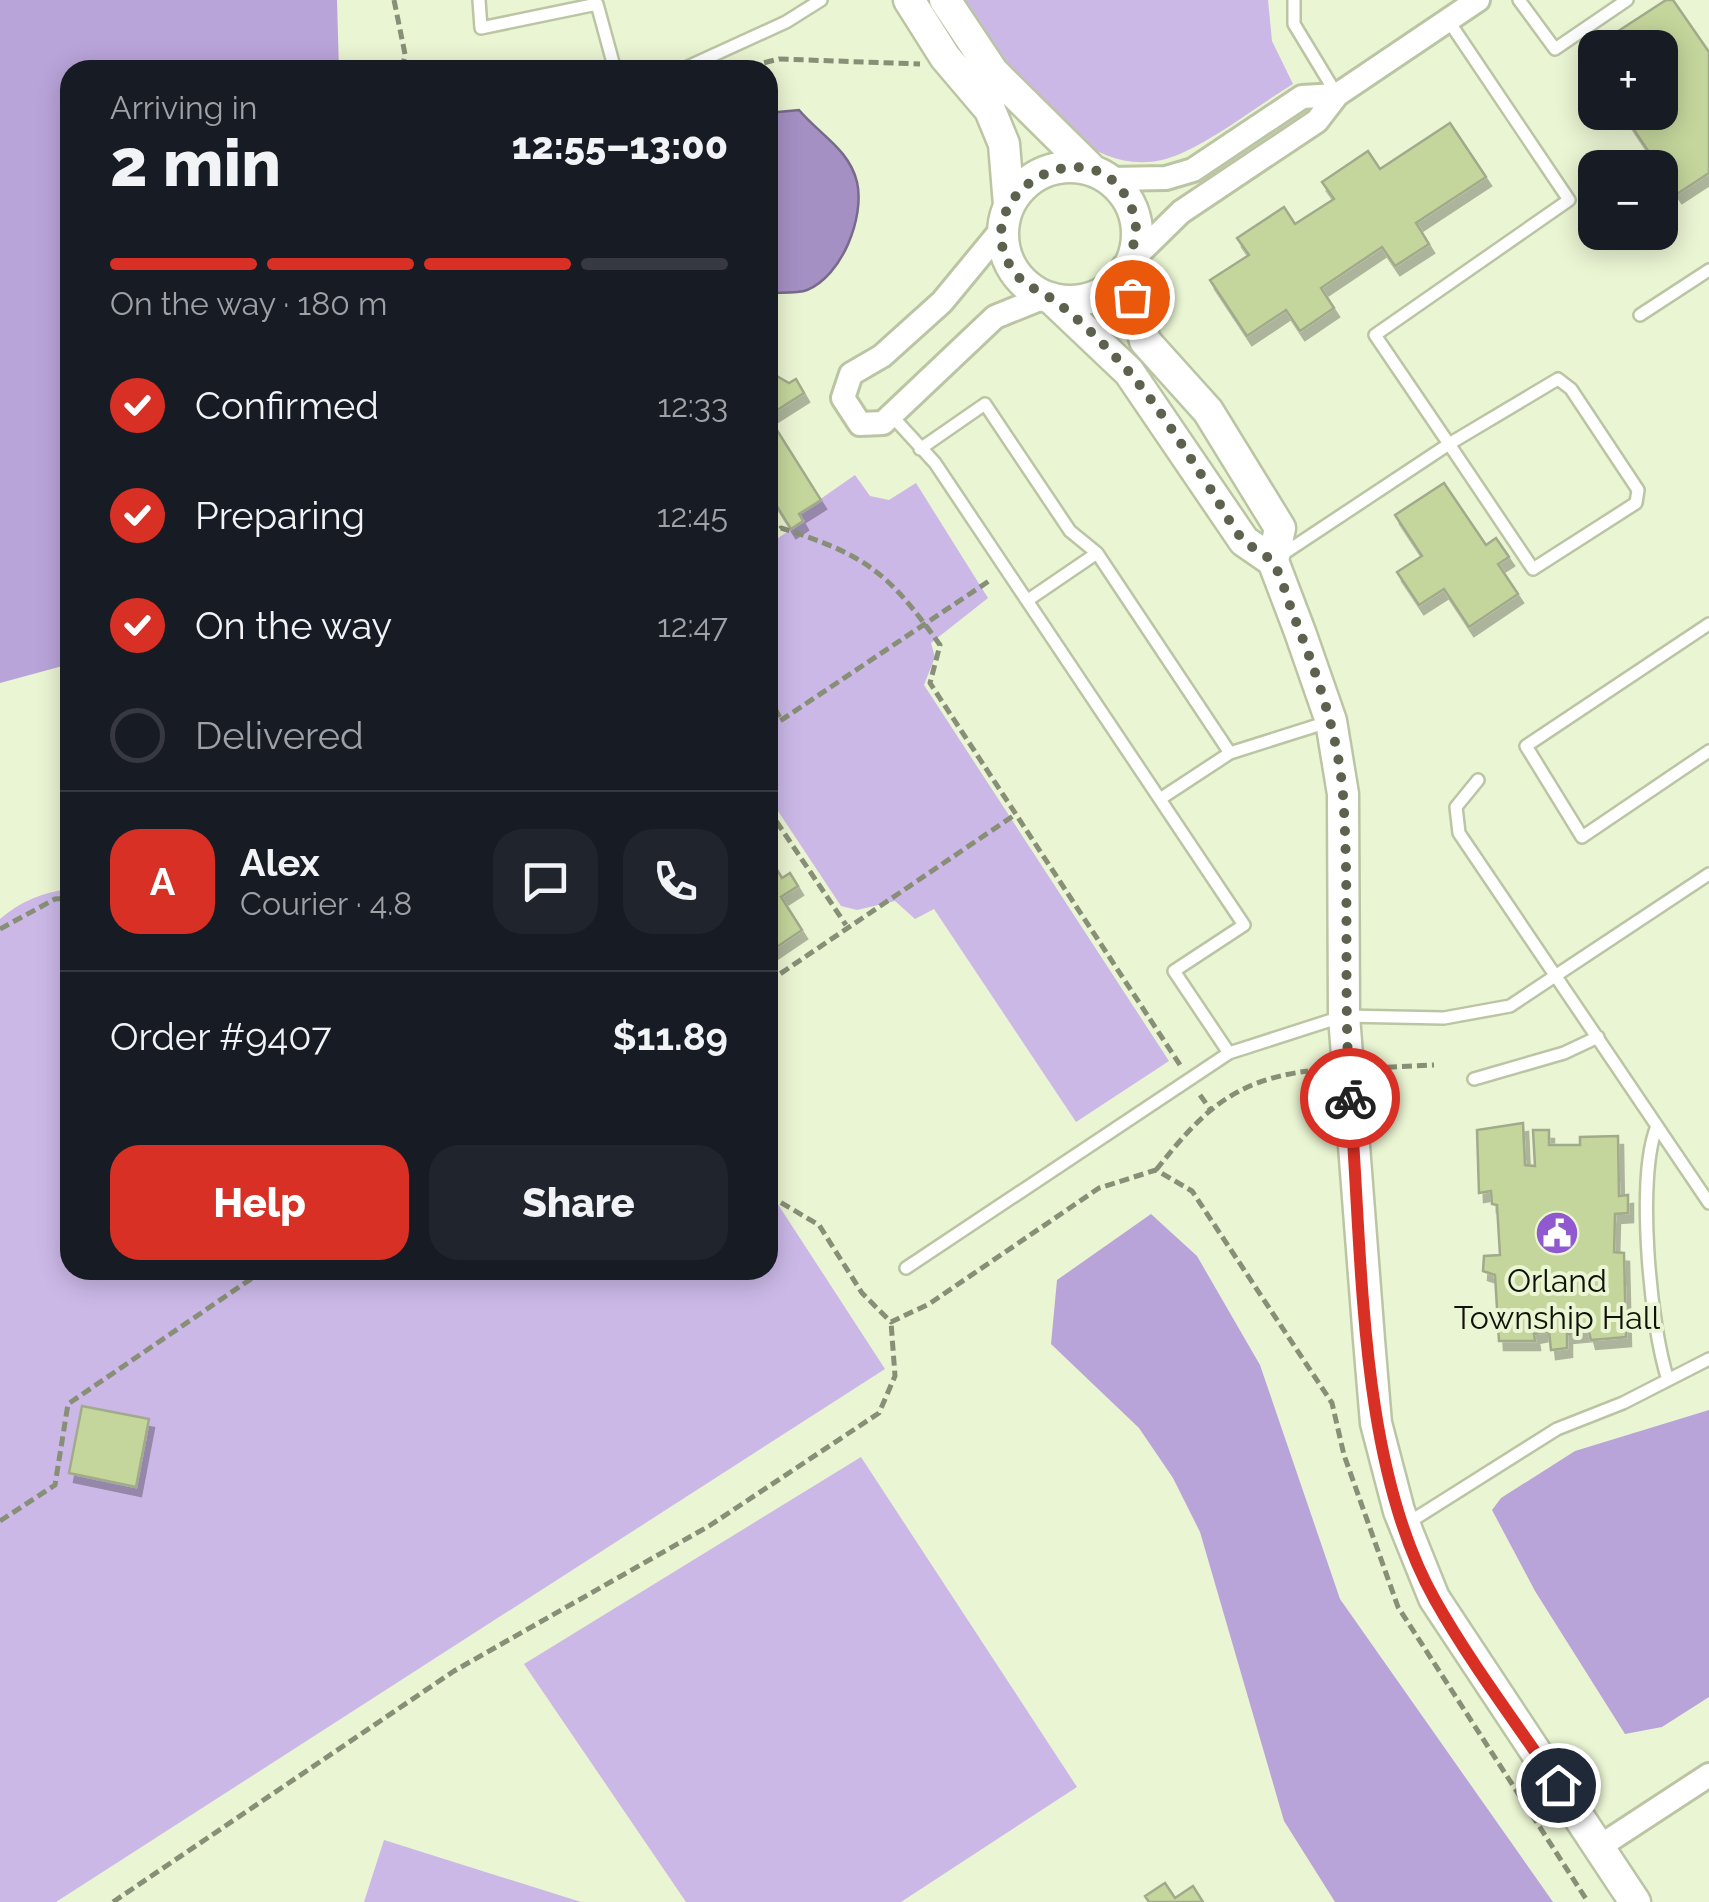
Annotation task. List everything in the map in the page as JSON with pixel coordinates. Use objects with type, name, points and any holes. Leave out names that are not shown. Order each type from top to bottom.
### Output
[{"type":"street","points":[[909,0],[945,57],[990,110],[1004,144],[1004,250],[1014,272],[1049,297],[1129,372],[1244,541],[1272,562],[1332,721],[1343,794],[1344,1016],[1376,1422],[1405,1525],[1434,1598],[1635,1902]]},
{"type":"street","points":[[945,0],[993,72],[1132,208],[1136,225],[1129,264],[1145,341],[1208,411],[1280,528],[1272,562]]},
{"type":"street","points":[[1337,95],[1302,96],[1193,170],[1166,178],[1101,175],[1074,167],[1038,175],[942,302],[882,356],[852,374],[843,398],[860,424],[884,422],[920,392],[964,342],[995,317],[1049,297],[1092,297],[1110,287],[1182,212],[1318,122],[1337,95],[1478,0]]},
{"type":"street","points":[[1599,1847],[1709,1775]]},
{"type":"lane","points":[[480,0],[481,28],[602,2],[613,60]]},
{"type":"lane","points":[[702,60],[786,22],[820,0]]},
{"type":"lane","points":[[1294,0],[1294,24],[1337,95]]},
{"type":"lane","points":[[1518,0],[1556,49],[1627,0]]},
{"type":"lane","points":[[1272,562],[1449,444],[1546,382],[1558,379],[1571,389],[1638,490],[1636,504],[1533,569],[1449,444],[1376,335],[1568,200],[1448,20]]},
{"type":"lane","points":[[1640,315],[1709,270]]},
{"type":"lane","points":[[920,448],[986,404],[1070,531],[1098,554],[1230,753]]},
{"type":"lane","points":[[892,416],[935,463],[1244,925],[1174,971],[1229,1054]]},
{"type":"lane","points":[[1028,600],[1098,554]]},
{"type":"lane","points":[[1709,624],[1526,746],[1582,837],[1709,750]]},
{"type":"lane","points":[[1160,799],[1230,753],[1332,721]]},
{"type":"lane","points":[[1478,780],[1456,807],[1460,834],[1709,1203]]},
{"type":"lane","points":[[906,1268],[1229,1054],[1344,1016],[1460,1015],[1510,1006],[1709,874]]},
{"type":"lane","points":[[1474,1079],[1564,1053],[1598,1037]]},
{"type":"lane","points":[[1657,1126],[1648,1148],[1647,1205],[1658,1350],[1668,1380]]},
{"type":"lane","points":[[1405,1525],[1556,1429],[1709,1359]]},
{"type":"path","points":[[394,0],[404,60]]},
{"type":"path","points":[[775,60],[925,64]]},
{"type":"path","points":[[778,530],[781,528],[849,551],[889,581],[925,624],[940,645],[930,683],[1210,1108]]},
{"type":"path","points":[[778,722],[989,581]]},
{"type":"path","points":[[778,714],[781,720]]},
{"type":"path","points":[[778,975],[846,925],[1016,814]]},
{"type":"path","points":[[778,823],[846,925]]},
{"type":"path","points":[[0,929],[60,899]]},
{"type":"path","points":[[1369,1068],[1434,1065]]},
{"type":"path","points":[[891,1322],[929,1304],[1100,1188],[1156,1170],[1210,1108],[1251,1082],[1308,1071]]},
{"type":"path","points":[[1156,1170],[1192,1190],[1332,1403],[1344,1455],[1398,1606],[1588,1902]]},
{"type":"path","points":[[113,1902],[454,1671],[708,1526],[879,1414],[895,1376],[891,1322],[862,1293],[819,1225],[778,1201]]},
{"type":"path","points":[[0,1520],[55,1485],[68,1404],[249,1280]]},
{"type":"shaded area","points":[[0,0],[337,0],[339,60],[60,60],[60,667],[0,683]]},
{"type":"shaded area","points":[[963,0],[1268,0],[1272,41],[1293,84],[1182,153],[1147,162],[1113,158],[1081,142],[1052,119],[1002,59]]},
{"type":"shaded area","points":[[799,110],[833,143],[853,170],[859,196],[854,228],[840,259],[820,283],[803,291],[778,292],[778,112]]},
{"type":"shaded area","points":[[855,475],[870,496],[889,500],[916,483],[988,598],[931,643],[935,657],[924,685],[1169,1061],[1076,1122],[934,909],[915,919],[895,901],[857,910],[841,906],[778,811],[778,538],[803,521],[799,514]]},
{"type":"shaded area","points":[[60,891],[60,1280],[778,1280],[778,1204],[885,1369],[56,1902],[0,1902],[0,919],[15,907]]},
{"type":"shaded area","points":[[1151,1214],[1197,1256],[1260,1365],[1340,1599],[1553,1902],[1335,1902],[1284,1821],[1200,1532],[1173,1478],[1139,1428],[1051,1344],[1057,1280]]},
{"type":"shaded area","points":[[1709,1410],[1709,1697],[1662,1727],[1625,1734],[1535,1591],[1492,1510],[1501,1498],[1575,1451]]},
{"type":"shaded area","points":[[861,1457],[1077,1787],[901,1902],[686,1902],[524,1664]]},
{"type":"shaded area","points":[[384,1840],[581,1902],[364,1902]]},
{"type":"building","points":[[1666,0],[1673,0],[1709,52],[1709,173],[1678,193],[1678,150],[1647,150],[1634,130],[1678,130],[1678,30],[1620,30]]},
{"type":"building","points":[[1450,123],[1486,177],[1416,223],[1429,244],[1395,266],[1382,247],[1321,288],[1334,308],[1300,331],[1286,310],[1247,336],[1210,280],[1249,255],[1237,238],[1284,207],[1295,224],[1334,199],[1322,182],[1368,151],[1380,169]]},
{"type":"building","points":[[778,377],[789,383],[796,379],[804,393],[778,410]]},
{"type":"building","points":[[778,432],[821,500],[799,514],[803,521],[791,529],[778,508]]},
{"type":"building","points":[[1444,483],[1486,545],[1496,538],[1509,557],[1498,564],[1518,594],[1469,627],[1444,589],[1419,605],[1397,572],[1422,556],[1395,515]]},
{"type":"building","points":[[778,871],[782,878],[790,873],[798,886],[781,897],[802,930],[778,946]]},
{"type":"building","name":"Orland Township Hall","points":[[1523,1123],[1525,1165],[1535,1166],[1533,1130],[1549,1130],[1549,1145],[1580,1145],[1580,1137],[1618,1136],[1619,1196],[1628,1195],[1628,1213],[1615,1214],[1614,1252],[1624,1253],[1626,1337],[1591,1340],[1589,1332],[1567,1334],[1567,1348],[1551,1350],[1549,1331],[1534,1334],[1535,1341],[1499,1341],[1495,1275],[1483,1271],[1484,1256],[1500,1255],[1497,1205],[1492,1204],[1491,1191],[1479,1193],[1477,1130]]},
{"type":"building","points":[[82,1406],[149,1419],[136,1487],[69,1473]]},
{"type":"building","points":[[1165,1883],[1175,1898],[1193,1886],[1203,1902],[1149,1902],[1145,1896]]},
{"type":"way so far","points":[[1132,297],[1126,269],[1132,260],[1136,225],[1132,208],[1109,179],[1092,170],[1055,168],[1021,188],[1009,205],[1003,228],[1004,250],[1014,272],[1030,288],[1051,298],[1129,372],[1162,415],[1244,541],[1272,562],[1300,632],[1332,721],[1343,794],[1344,1016],[1350,1098]]},
{"type":"place","name":"Orland Township Hall","points":[[1557,1233]]},
{"type":"route","points":[[1350,1098],[1376,1422],[1399,1511],[1434,1598],[1558,1785]]}]
